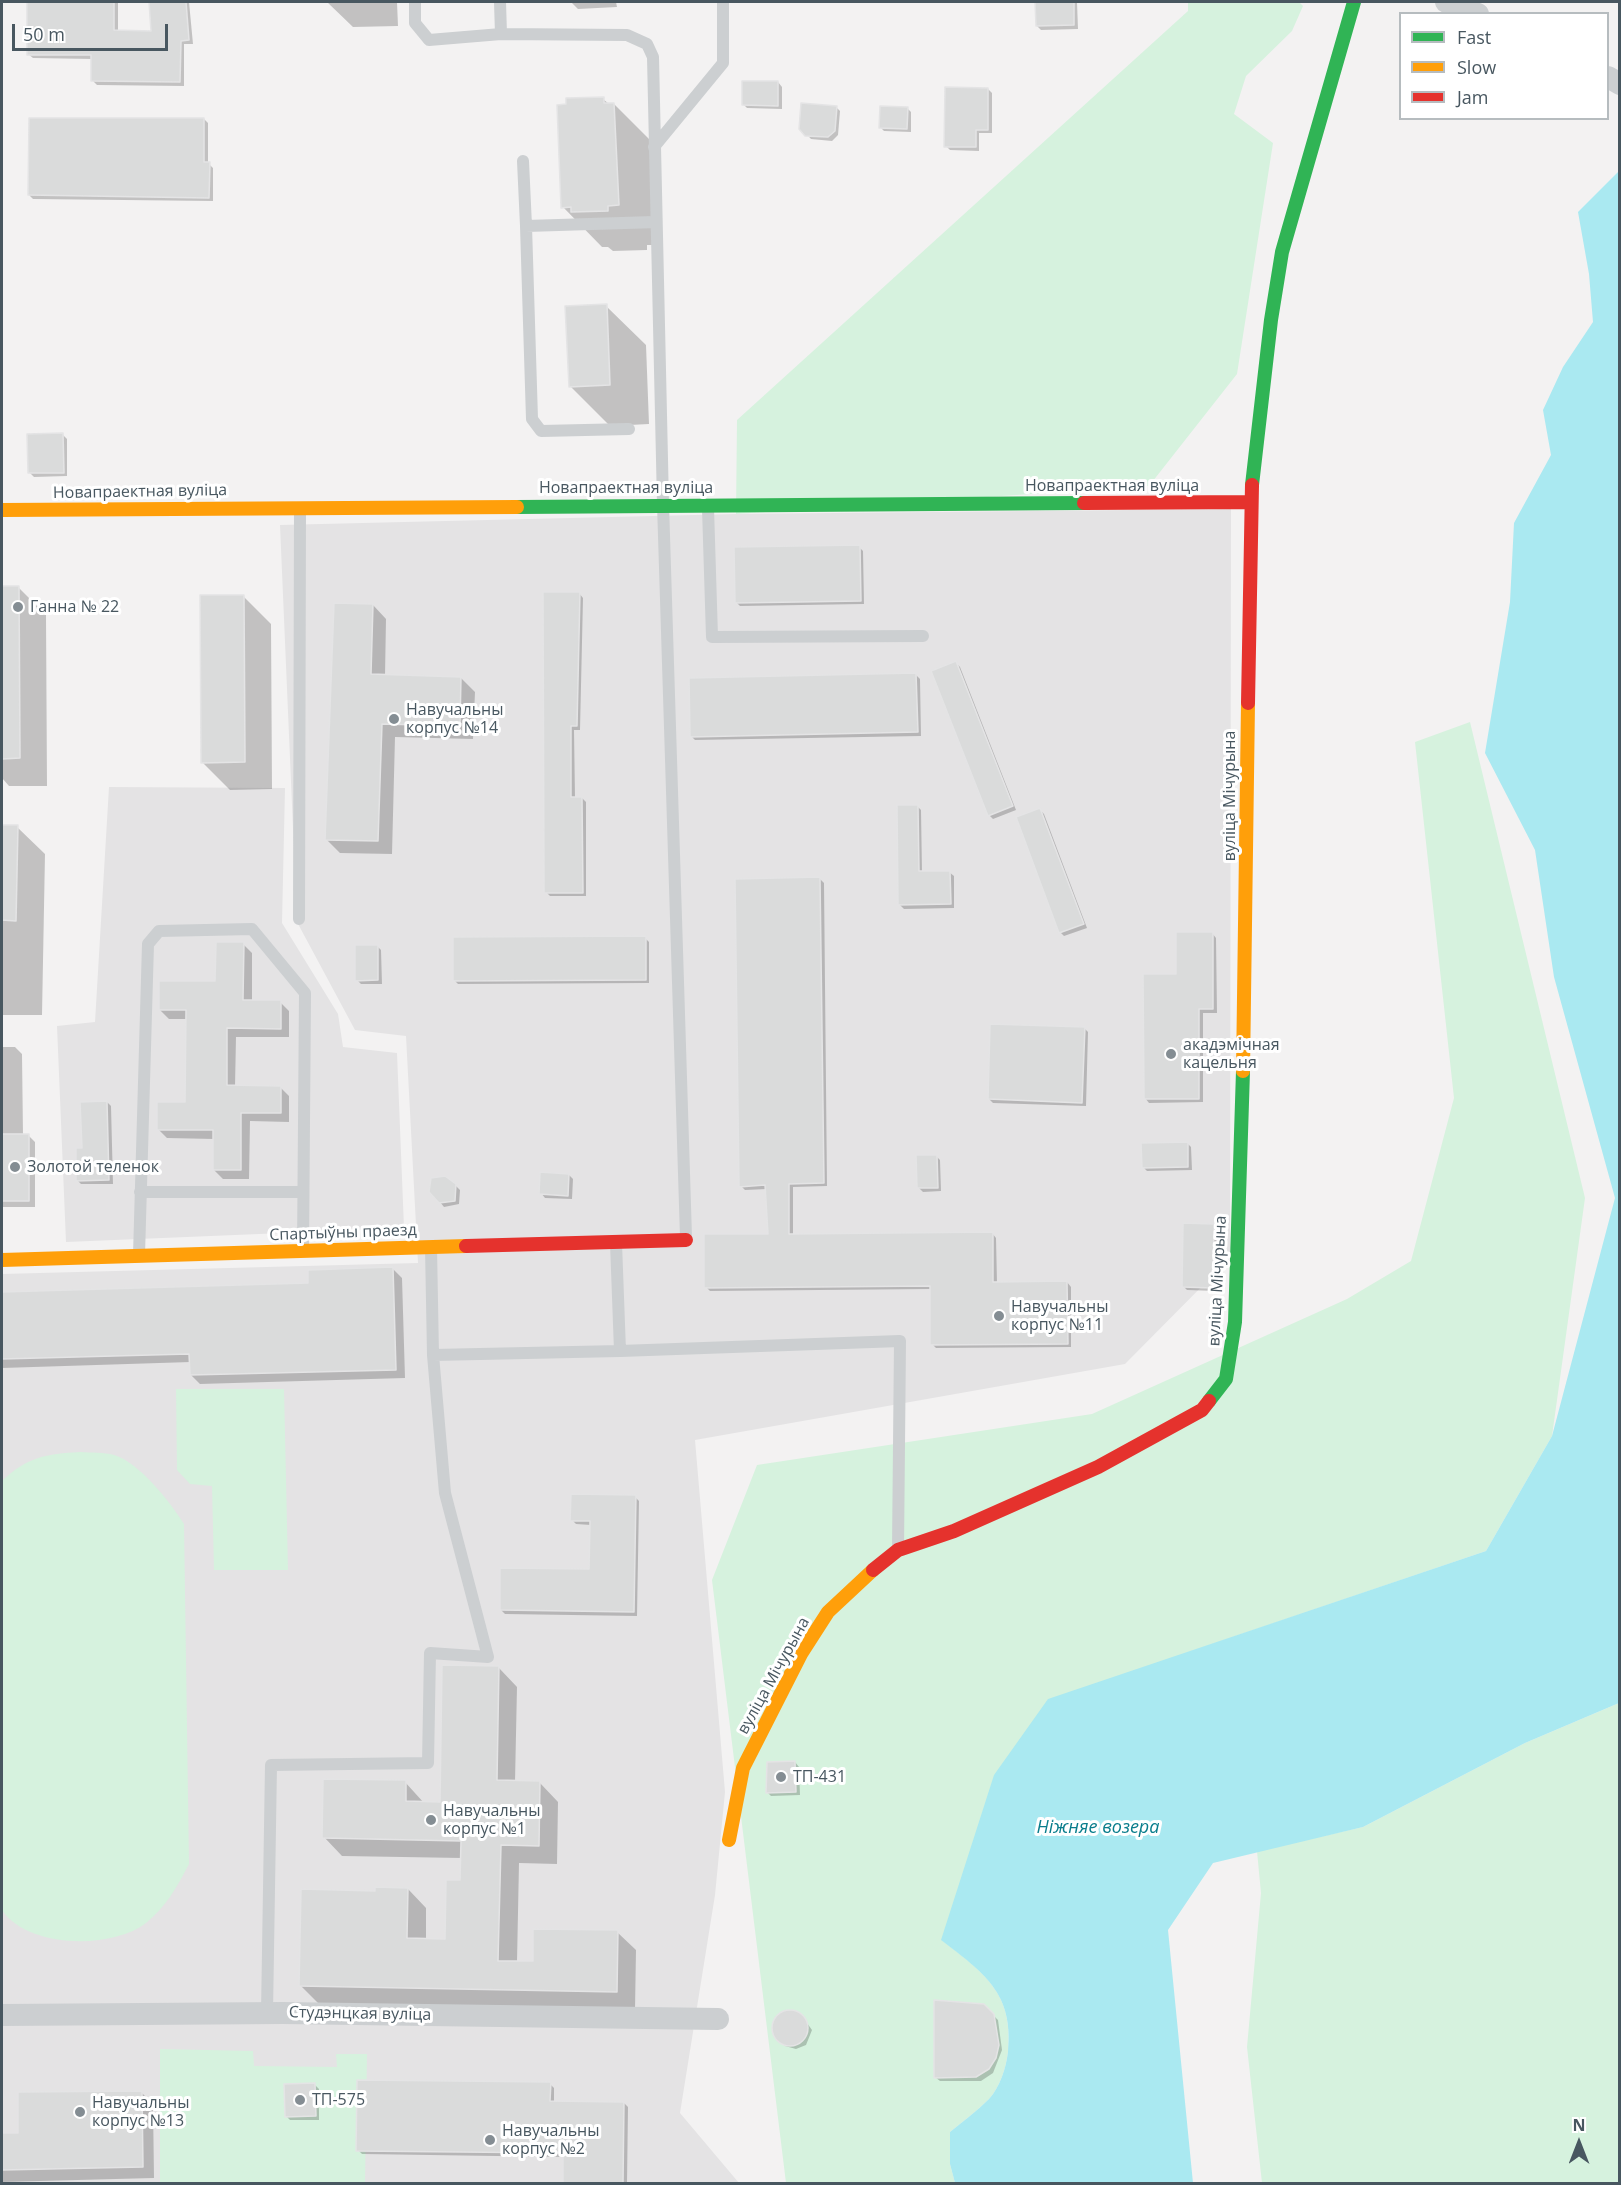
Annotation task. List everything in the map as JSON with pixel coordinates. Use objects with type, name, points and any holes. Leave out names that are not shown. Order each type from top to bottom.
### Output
[{"type":"street","name":"вуліца Мічурына","points":[[729,1840],[743,1768],[801,1654],[828,1611],[898,1550],[954,1530],[1098,1467],[1202,1410],[1226,1379],[1236,1322],[1245,988],[1250,502],[1271,320],[1282,252],[1354,2]]},
{"type":"street","points":[[1446,2],[1474,12]]},
{"type":"street","name":"Новапраектная вуліца","points":[[2,510],[708,503],[1250,502]]},
{"type":"street","name":"Спартыўны праезд","points":[[2,1260],[686,1240]]},
{"type":"street","name":"Студэнцкая вуліца","points":[[2,2015],[267,2013],[718,2019]]},
{"type":"lane","points":[[415,2],[415,23],[429,40],[501,34],[627,35],[647,44],[653,57],[663,504],[686,1240]]},
{"type":"lane","points":[[500,2],[501,34]]},
{"type":"lane","points":[[654,147],[723,63],[723,2]]},
{"type":"lane","points":[[523,161],[532,419],[541,431],[629,429]]},
{"type":"lane","points":[[525,226],[656,222]]},
{"type":"lane","points":[[708,503],[712,637],[923,636]]},
{"type":"lane","points":[[299,919],[300,507]]},
{"type":"lane","points":[[139,1257],[148,944],[159,931],[252,930],[305,993],[303,1251]]},
{"type":"lane","points":[[140,1192],[303,1192]]},
{"type":"lane","points":[[616,1242],[620,1352]]},
{"type":"lane","points":[[267,2013],[271,1765],[428,1763],[430,1653],[488,1657],[445,1493],[433,1355],[431,1246]]},
{"type":"lane","points":[[433,1355],[620,1352],[900,1341],[898,1550]]},
{"type":"shaded area","points":[[1231,509],[1230,1258],[1125,1364],[695,1440],[725,1792],[715,1895],[680,2113],[739,2183],[2,2183],[2,1274],[418,1263],[406,1036],[355,1030],[297,922],[280,525],[736,514]]},
{"type":"shaded area","points":[[109,787],[285,788],[282,923],[338,1014],[343,1047],[397,1053],[404,1228],[66,1242],[57,1026],[95,1022]]},
{"type":"green space","points":[[1188,2],[1299,2],[1303,6],[1292,31],[1246,76],[1234,114],[1273,143],[1237,374],[1149,486],[736,514],[737,420],[1188,11]]},
{"type":"green space","points":[[1470,722],[1585,1198],[1552,1436],[1486,1551],[1048,1700],[942,1940],[971,1963],[993,1986],[1001,1999],[1009,2032],[1006,2064],[996,2089],[989,2099],[950,2132],[950,2164],[955,2183],[786,2183],[712,1580],[757,1465],[1092,1414],[1347,1299],[1411,1261],[1454,1098],[1415,742]]},
{"type":"green space","points":[[176,1389],[284,1389],[288,1570],[214,1570],[212,1486],[190,1484],[177,1470]]},
{"type":"green space","points":[[80,1452],[102,1453],[124,1459],[144,1474],[184,1524],[189,1864],[165,1903],[146,1923],[131,1932],[92,1941],[49,1938],[30,1932],[14,1923],[2,1910],[2,1481],[20,1467],[38,1458]]},
{"type":"green space","points":[[1619,1703],[1619,2183],[1262,2183],[1247,2047],[1261,1893],[1257,1851],[1363,1827],[1525,1743]]},
{"type":"green space","points":[[160,2049],[253,2051],[254,2066],[337,2067],[336,2054],[367,2054],[365,2183],[160,2184]]},
{"type":"water","name":"Ніжняе возера","points":[[1618,172],[1619,1703],[1525,1743],[1363,1827],[1213,1863],[1168,1930],[1193,2183],[955,2183],[950,2164],[950,2132],[989,2099],[996,2089],[1006,2064],[1009,2032],[1001,1999],[993,1986],[983,1974],[941,1940],[994,1775],[1048,1699],[1486,1551],[1552,1436],[1615,1198],[1554,977],[1535,850],[1485,753],[1510,602],[1514,523],[1551,455],[1543,410],[1563,367],[1593,322],[1589,274],[1578,212]]},
{"type":"building","points":[[27,2],[114,2],[114,30],[151,31],[149,2],[186,2],[189,40],[181,41],[180,82],[91,81],[91,55],[27,55]]},
{"type":"building","points":[[1035,2],[1074,2],[1074,25],[1036,26]]},
{"type":"building","points":[[742,81],[778,81],[778,106],[742,105]]},
{"type":"building","points":[[945,87],[988,88],[988,130],[976,130],[976,147],[944,147]]},
{"type":"building","points":[[604,97],[604,103],[614,103],[619,205],[608,206],[608,211],[571,212],[571,207],[561,208],[557,105],[566,104],[566,98]]},
{"type":"building","points":[[801,103],[837,106],[835,131],[828,137],[805,136],[799,129]]},
{"type":"building","points":[[880,106],[908,107],[907,129],[879,128]]},
{"type":"building","points":[[29,118],[204,118],[204,162],[210,162],[209,198],[28,195]]},
{"type":"building","points":[[607,304],[610,385],[569,387],[565,306]]},
{"type":"building","points":[[63,433],[64,473],[28,473],[27,434]]},
{"type":"building","points":[[860,545],[861,601],[735,603],[734,547]]},
{"type":"building","points":[[2,586],[19,586],[20,758],[2,759]]},
{"type":"building","points":[[543,592],[580,592],[577,726],[571,726],[571,797],[582,797],[583,893],[544,893]]},
{"type":"building","points":[[200,595],[244,595],[245,762],[201,763]]},
{"type":"building","name":"Навучальны корпус №14","points":[[334,603],[373,604],[371,674],[461,677],[460,726],[382,724],[378,841],[325,840]]},
{"type":"building","points":[[956,661],[1013,806],[988,816],[931,671]]},
{"type":"building","points":[[916,673],[918,732],[690,737],[689,678]]},
{"type":"building","points":[[897,805],[918,805],[919,871],[950,871],[951,904],[898,905]]},
{"type":"building","points":[[1040,808],[1084,924],[1059,933],[1016,817]]},
{"type":"building","points":[[2,825],[18,825],[16,921],[2,920]]},
{"type":"building","points":[[820,877],[824,1183],[789,1184],[789,1234],[993,1232],[993,1282],[1067,1281],[1068,1344],[930,1345],[930,1286],[704,1288],[704,1234],[768,1234],[765,1185],[739,1187],[735,879]]},
{"type":"building","name":"акадэмічная кацельня","points":[[1176,932],[1213,932],[1213,1009],[1199,1009],[1199,1099],[1144,1099],[1143,974],[1176,974]]},
{"type":"building","points":[[646,936],[646,980],[453,981],[453,937]]},
{"type":"building","points":[[216,942],[244,942],[243,1000],[281,1000],[281,1029],[227,1028],[227,1085],[281,1086],[281,1113],[241,1113],[241,1170],[213,1170],[213,1130],[157,1130],[157,1102],[185,1102],[186,1010],[159,1010],[159,981],[215,981]]},
{"type":"building","points":[[355,945],[378,945],[378,980],[355,981]]},
{"type":"building","points":[[990,1024],[1085,1027],[1082,1103],[988,1099]]},
{"type":"building","points":[[107,1101],[109,1180],[76,1181],[76,1148],[82,1148],[80,1102]]},
{"type":"building","name":"Золотой теленок","points":[[2,1134],[29,1134],[29,1201],[2,1201]]},
{"type":"building","points":[[1188,1142],[1188,1167],[1142,1168],[1141,1143]]},
{"type":"building","points":[[916,1155],[937,1155],[938,1188],[917,1188]]},
{"type":"building","points":[[540,1172],[569,1174],[568,1196],[539,1194]]},
{"type":"building","points":[[445,1176],[456,1184],[455,1201],[439,1203],[429,1192],[431,1178]]},
{"type":"building","points":[[1183,1223],[1214,1224],[1213,1288],[1182,1287]]},
{"type":"building","points":[[393,1267],[396,1370],[190,1375],[189,1354],[2,1359],[2,1292],[308,1283],[308,1270]]},
{"type":"building","points":[[571,1494],[636,1495],[634,1612],[500,1610],[500,1568],[589,1569],[590,1521],[570,1521]]},
{"type":"building","name":"Навучальны корпус №1","points":[[442,1665],[499,1666],[497,1780],[540,1781],[539,1846],[501,1845],[498,1961],[533,1961],[533,1929],[618,1930],[617,1992],[299,1986],[301,1889],[375,1891],[375,1887],[408,1888],[407,1938],[445,1939],[446,1880],[460,1880],[461,1841],[322,1838],[323,1779],[406,1780],[406,1801],[440,1802]]},
{"type":"building","name":"ТП-431","points":[[795,1761],[796,1792],[766,1793],[767,1762]]},
{"type":"building","points":[[934,2000],[984,2004],[994,2014],[999,2045],[996,2058],[989,2069],[976,2077],[934,2078]]},
{"type":"building","points":[[790,2010],[803,2015],[808,2028],[803,2041],[790,2046],[777,2041],[772,2028],[777,2015]]},
{"type":"building","name":"Навучальны корпус №2","points":[[357,2080],[551,2082],[550,2101],[624,2102],[623,2184],[563,2184],[563,2153],[356,2151]]},
{"type":"building","name":"ТП-575","points":[[315,2083],[316,2116],[285,2117],[284,2084]]},
{"type":"building","name":"Навучальны корпус №13","points":[[142,2091],[143,2167],[2,2170],[2,2133],[18,2133],[18,2092]]},
{"type":"traffic: fast","points":[[1252,485],[1271,320],[1282,252],[1354,2]]},
{"type":"traffic: fast","points":[[517,507],[1084,503]]},
{"type":"traffic: fast","points":[[1209,1401],[1226,1379],[1235,1322],[1243,1071]]},
{"type":"traffic: slow","points":[[2,510],[517,507]]},
{"type":"traffic: slow","points":[[1243,1071],[1248,703]]},
{"type":"traffic: slow","points":[[2,1260],[466,1246]]},
{"type":"traffic: slow","points":[[729,1840],[743,1768],[801,1654],[828,1612],[873,1570]]},
{"type":"traffic: jam","points":[[1248,703],[1252,485]]},
{"type":"traffic: jam","points":[[1084,503],[1250,502]]},
{"type":"traffic: jam","points":[[466,1246],[686,1240]]},
{"type":"traffic: jam","points":[[873,1570],[898,1550],[954,1531],[1098,1467],[1202,1410],[1209,1401]]},
{"type":"place","name":"Ганна № 22","points":[[18,607]]},
{"type":"place","name":"Навучальны корпус №14","points":[[394,719]]},
{"type":"place","name":"акадэмічная кацельня","points":[[1171,1054]]},
{"type":"place","name":"Золотой теленок","points":[[15,1167]]},
{"type":"place","name":"Навучальны корпус №11","points":[[999,1316]]},
{"type":"place","name":"ТП-431","points":[[781,1777]]},
{"type":"place","name":"Навучальны корпус №1","points":[[431,1820]]},
{"type":"place","name":"ТП-575","points":[[300,2100]]},
{"type":"place","name":"Навучальны корпус №13","points":[[80,2112]]},
{"type":"place","name":"Навучальны корпус №2","points":[[490,2140]]}]
